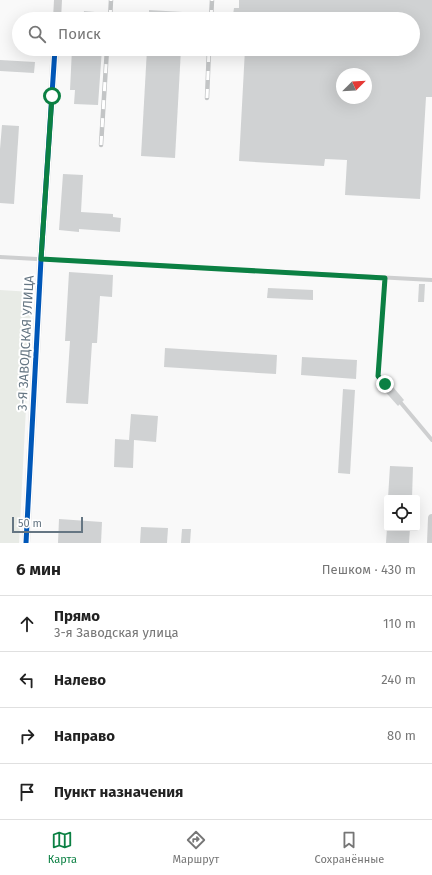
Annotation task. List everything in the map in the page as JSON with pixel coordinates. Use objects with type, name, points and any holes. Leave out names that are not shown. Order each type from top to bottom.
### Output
[{"type":"street","points":[[57,12],[58,0]]},
{"type":"street","name":"3-Я ЗАВОДСКАЯ УЛИЦА","points":[[26,543],[41,259],[55,56]]},
{"type":"street","points":[[431,543],[432,518]]},
{"type":"lane","points":[[0,256],[432,280]]},
{"type":"lane","points":[[385,278],[378,376],[385,384]]},
{"type":"lane","points":[[401,403],[432,440]]},
{"type":"shaded area","points":[[0,290],[32,292],[19,543],[0,543]]},
{"type":"building","points":[[239,0],[432,0],[432,97],[426,97],[420,199],[345,195],[347,160],[325,159],[324,166],[239,161],[245,56],[420,56],[420,12],[233,12],[234,8],[239,8]]},
{"type":"building","points":[[149,10],[183,12],[149,12]]},
{"type":"building","points":[[72,56],[102,56],[98,105],[74,104],[75,90],[70,90]]},
{"type":"building","points":[[147,56],[181,56],[175,158],[141,156]]},
{"type":"building","points":[[0,60],[35,62],[34,73],[0,71]]},
{"type":"building","points":[[2,125],[19,126],[14,204],[0,203],[0,149]]},
{"type":"building","points":[[63,174],[83,175],[81,212],[113,214],[113,217],[121,218],[120,232],[79,229],[79,232],[59,230]]},
{"type":"building","points":[[69,272],[113,275],[112,297],[100,296],[97,343],[92,343],[88,404],[66,403],[70,341],[65,341]]},
{"type":"building","points":[[419,284],[425,284],[424,302],[418,302]]},
{"type":"building","points":[[268,288],[313,290],[313,300],[267,298]]},
{"type":"building","points":[[165,348],[277,355],[276,374],[164,367]]},
{"type":"building","points":[[302,357],[357,360],[356,379],[301,375]]},
{"type":"building","points":[[388,381],[404,400],[398,406],[381,387]]},
{"type":"building","points":[[343,389],[355,390],[350,474],[338,473]]},
{"type":"building","points":[[131,414],[158,416],[156,442],[134,440],[133,468],[114,467],[115,439],[129,440]]},
{"type":"building","points":[[390,466],[413,467],[412,495],[388,495]]},
{"type":"building","points":[[59,519],[102,522],[101,543],[58,543]]},
{"type":"building","points":[[141,527],[168,528],[167,543],[140,543]]},
{"type":"building","points":[[182,529],[191,529],[190,543],[181,543]]},
{"type":"building","points":[[387,531],[410,531],[409,543],[386,543]]},
{"type":"railway","points":[[110,12],[111,0]]},
{"type":"railway","points":[[211,12],[212,0]]},
{"type":"railway","points":[[101,145],[107,56]]},
{"type":"railway","points":[[207,98],[209,56]]},
{"type":"cycle path","points":[[26,543],[41,259],[55,56]]},
{"type":"route","points":[[52,96],[41,259],[385,278],[378,376],[385,384]]}]
